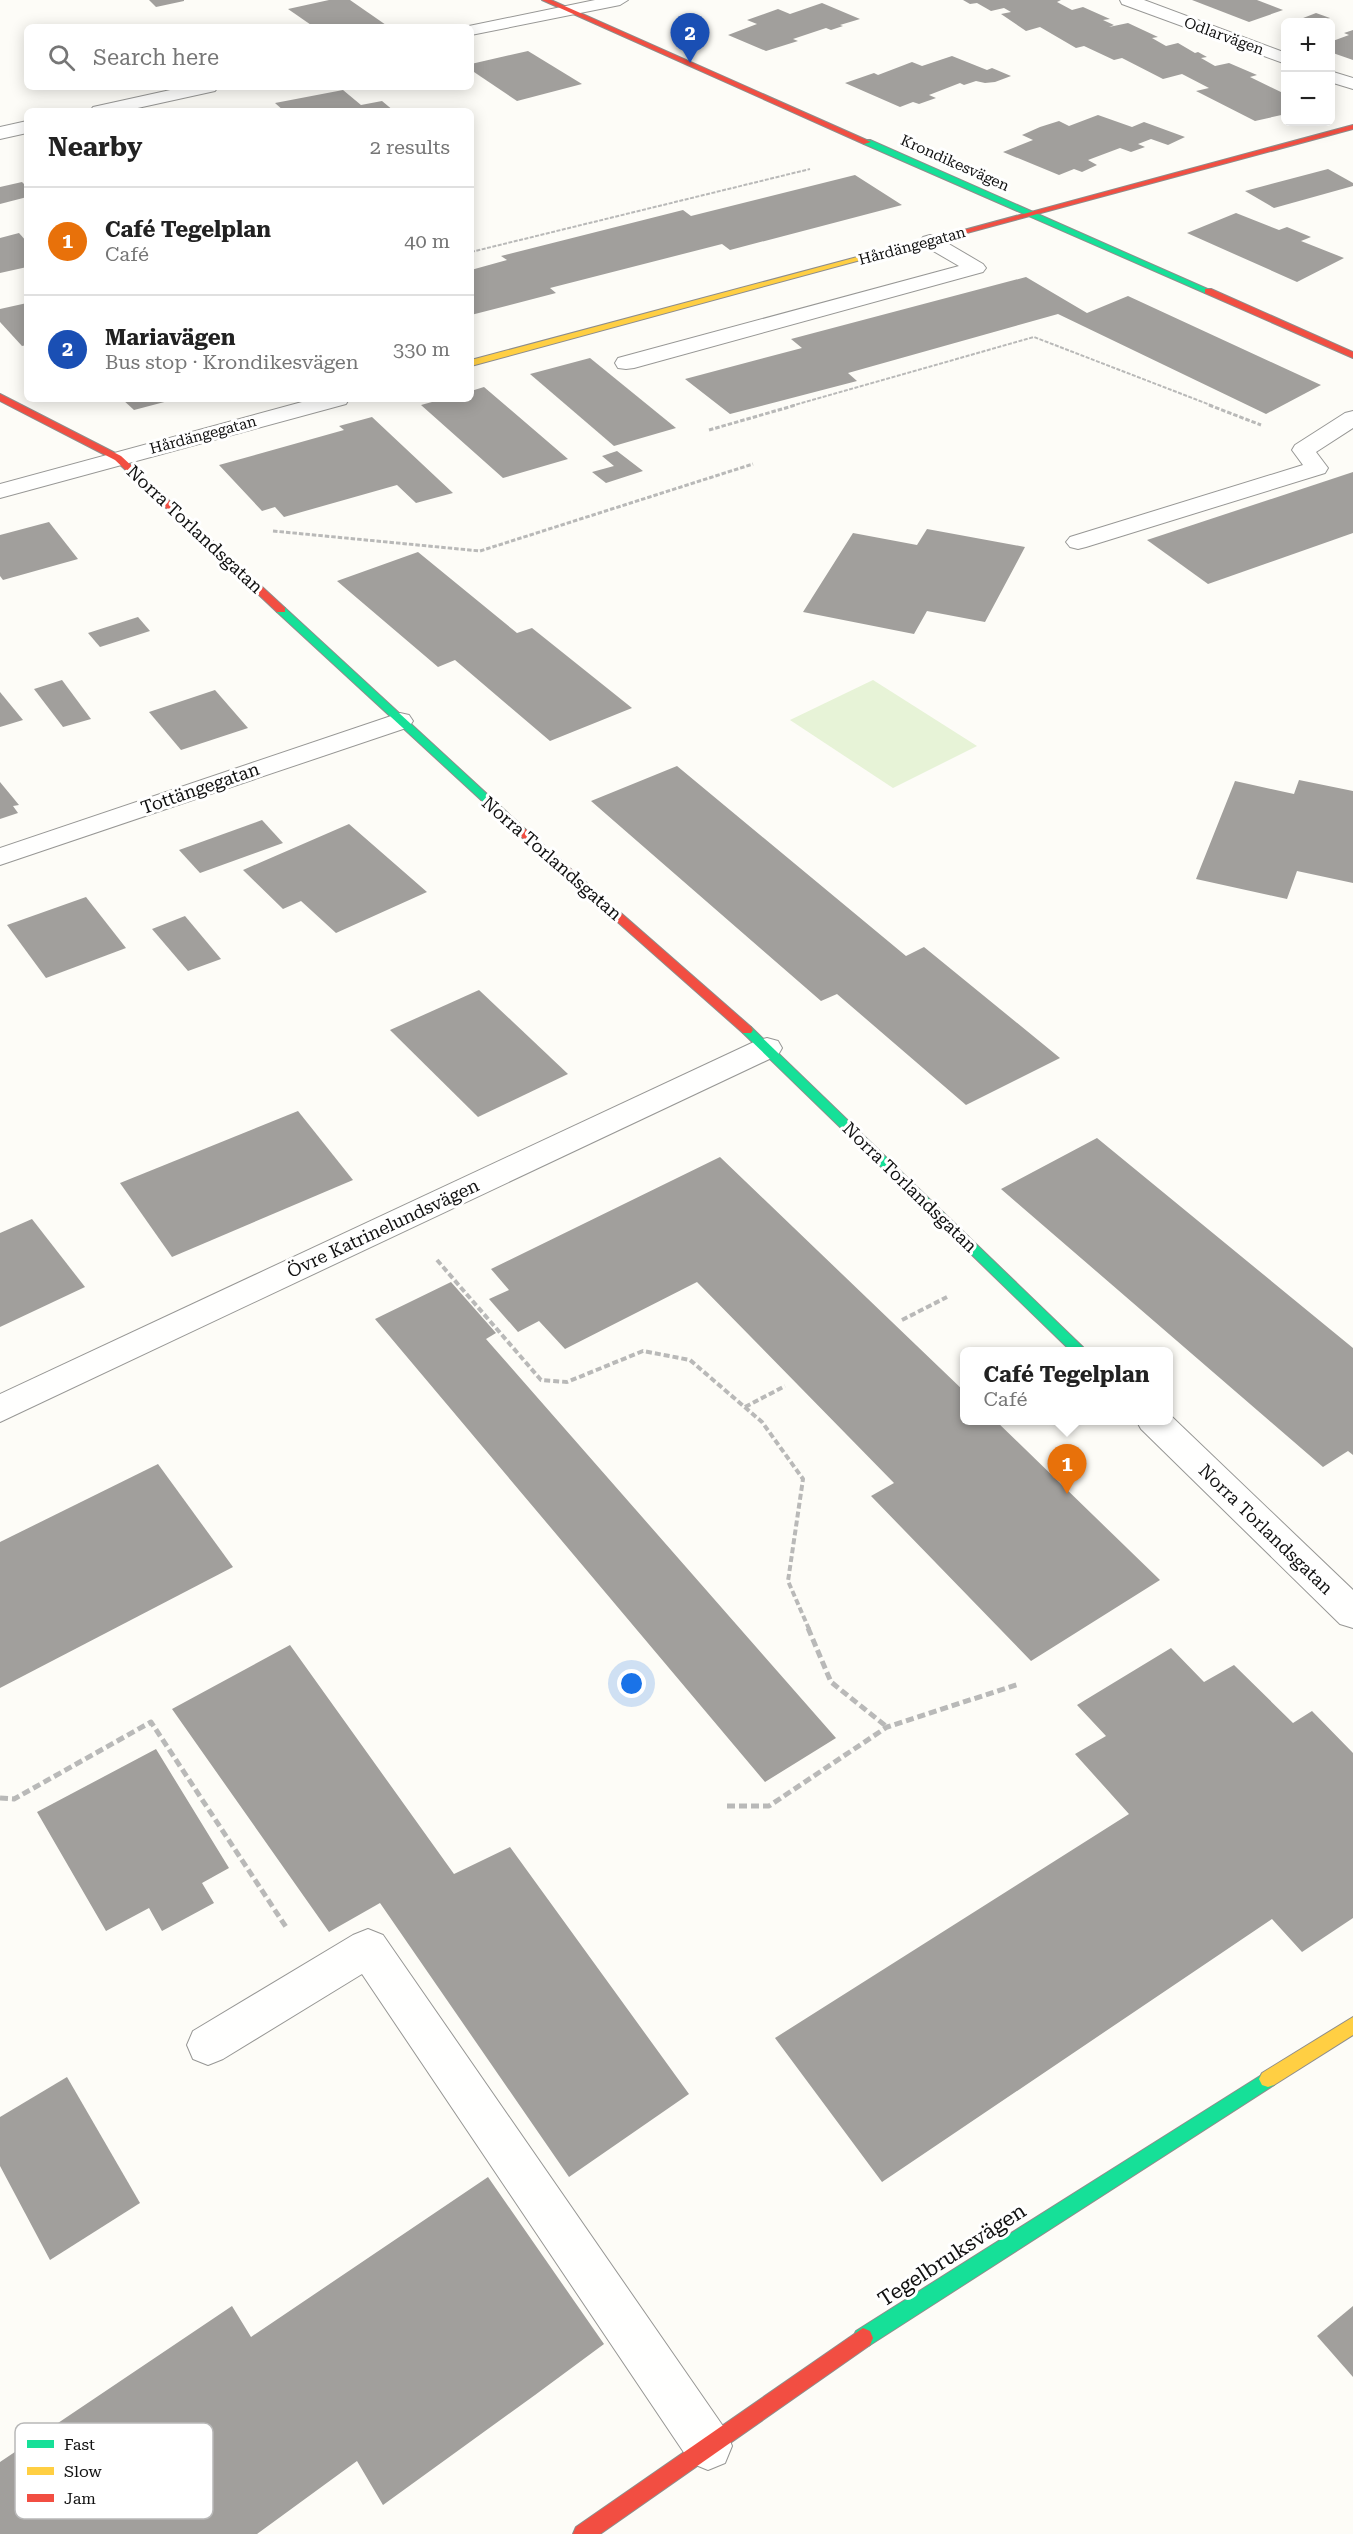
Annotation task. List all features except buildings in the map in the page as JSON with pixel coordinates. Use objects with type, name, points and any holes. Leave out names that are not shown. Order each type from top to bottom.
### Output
[{"type":"street","name":"Krondikesvägen","points":[[544,0],[1353,355]]},
{"type":"street","points":[[474,29],[620,0]]},
{"type":"street","name":"Odlarvägen","points":[[1128,0],[1281,57]]},
{"type":"street","points":[[1335,78],[1353,84]]},
{"type":"street","points":[[113,108],[195,90]]},
{"type":"street","name":"Hårdängegatan","points":[[474,362],[1353,127]]},
{"type":"street","points":[[0,133],[24,128]]},
{"type":"street","points":[[626,363],[976,268],[930,241]]},
{"type":"street","name":"Norra Torlandsgatan","points":[[0,397],[118,458],[480,795],[767,1048],[1076,1347]]},
{"type":"street","name":"Hårdängegatan","points":[[0,491],[327,402]]},
{"type":"street","points":[[1078,542],[1317,468],[1303,450],[1353,418]]},
{"type":"street","name":"Tottängegatan","points":[[0,857],[400,721]]},
{"type":"street","name":"Övre Katrinelundsvägen","points":[[0,1408],[767,1048]]},
{"type":"street","name":"Norra Torlandsgatan","points":[[1158,1425],[1353,1614]]},
{"type":"street","points":[[208,2045],[369,1948],[708,2446]]},
{"type":"street","name":"Tegelbruksvägen","points":[[583,2534],[887,2322],[1353,2025]]},
{"type":"path","points":[[474,251],[884,149]]},
{"type":"path","points":[[709,430],[1034,337],[1312,444]]},
{"type":"path","points":[[188,523],[480,551],[753,464]]},
{"type":"path","points":[[403,1220],[541,1380],[567,1382],[643,1351],[690,1360],[762,1422],[803,1479],[788,1581],[831,1683],[887,1727]]},
{"type":"path","points":[[745,1407],[785,1386]]},
{"type":"path","points":[[727,1806],[769,1806],[887,1727],[1019,1684]]},
{"type":"path","points":[[0,1798],[14,1799],[151,1722],[320,1978]]},
{"type":"green space","points":[[873,680],[977,746],[893,788],[790,720]]},
{"type":"traffic: fast","points":[[867,142],[1208,291]]},
{"type":"traffic: fast","points":[[281,610],[521,831]]},
{"type":"traffic: fast","points":[[747,1030],[1076,1347]]},
{"type":"traffic: fast","points":[[863,2338],[1268,2079]]},
{"type":"traffic: slow","points":[[474,362],[864,258]]},
{"type":"traffic: slow","points":[[1268,2079],[1353,2025]]},
{"type":"traffic: jam","points":[[545,0],[867,142]]},
{"type":"traffic: jam","points":[[864,258],[1353,127]]},
{"type":"traffic: jam","points":[[1208,291],[1353,355]]},
{"type":"traffic: jam","points":[[0,397],[118,458],[281,610]]},
{"type":"traffic: jam","points":[[521,831],[747,1030]]},
{"type":"traffic: jam","points":[[583,2534],[863,2338]]},
{"type":"place","name":"Mariavägen","points":[[690,63]]},
{"type":"place","name":"Café Tegelplan","points":[[1067,1494]]}]
